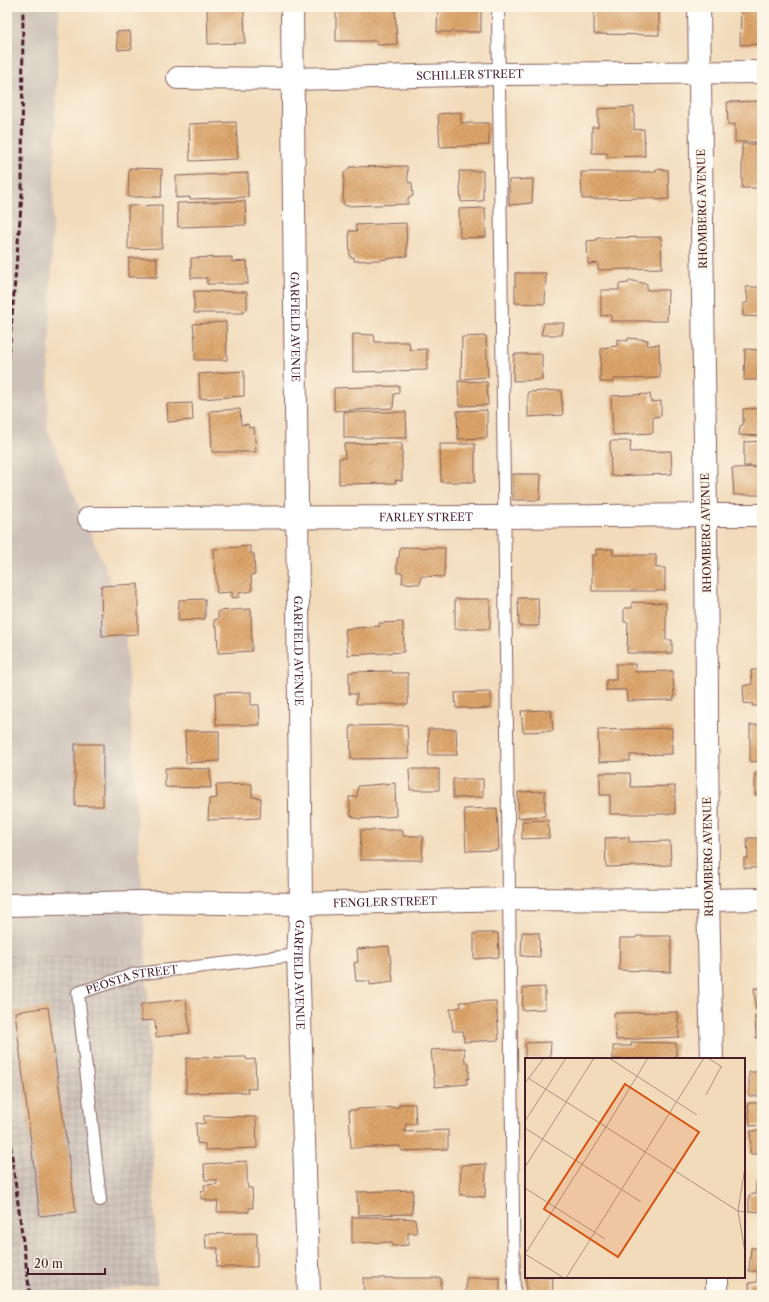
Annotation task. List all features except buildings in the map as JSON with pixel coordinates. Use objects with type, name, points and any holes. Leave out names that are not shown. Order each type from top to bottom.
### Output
[{"type":"street","name":"GARFIELD AVENUE","points":[[292,7],[301,904],[298,955],[309,1295]]},
{"type":"street","name":"RHOMBERG AVENUE","points":[[699,7],[706,515],[708,900],[712,1058]]},
{"type":"street","name":"SCHILLER STREET","points":[[178,78],[293,79],[499,74],[762,72]]},
{"type":"street","name":"FARLEY STREET","points":[[89,518],[762,515]]},
{"type":"street","name":"FENGLER STREET","points":[[7,905],[142,902],[301,904],[510,899],[762,899]]},
{"type":"street","points":[[717,1278],[717,1295]]},
{"type":"lane","points":[[498,7],[514,1295]]},
{"type":"lane","name":"PEOSTA STREET","points":[[100,1200],[78,993],[136,974],[298,955]]},
{"type":"shaded area","points":[[7,7],[59,7],[47,429],[124,614],[146,956],[7,954]]},
{"type":"shaded area","points":[[7,954],[146,956],[157,1284],[63,1295],[7,1295]]},
{"type":"railway","points":[[7,378],[22,194],[23,7]]},
{"type":"railway","points":[[7,1119],[30,1295]]}]
